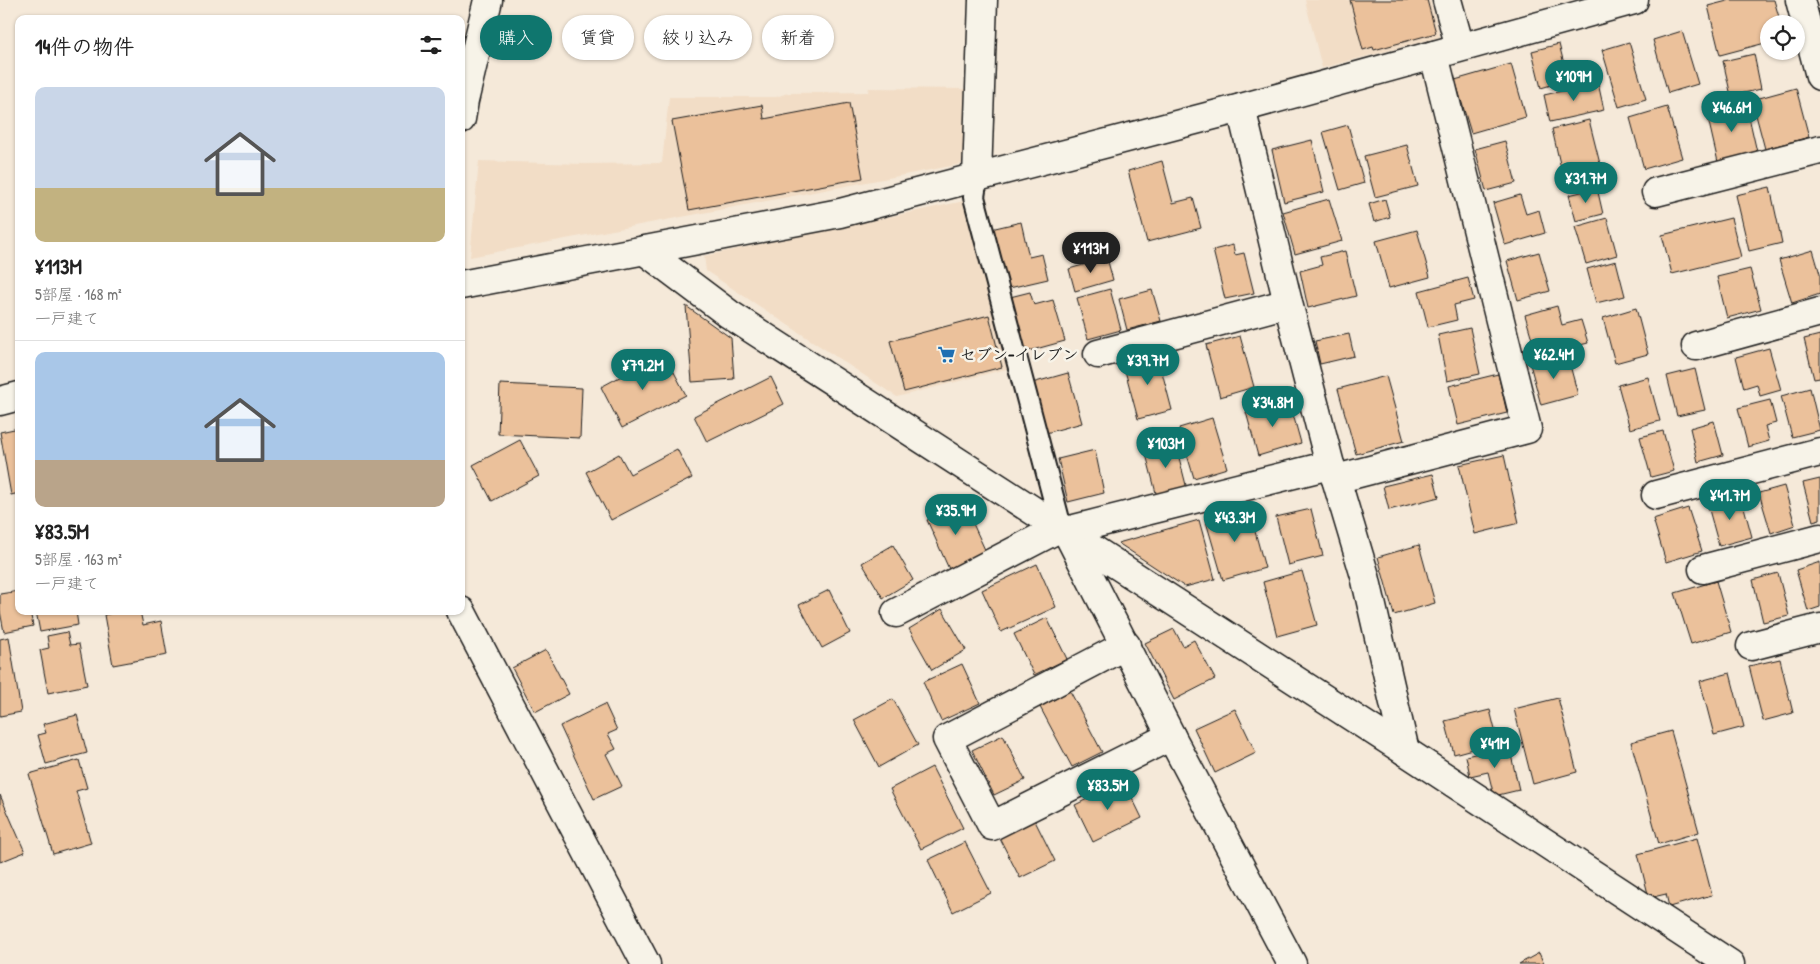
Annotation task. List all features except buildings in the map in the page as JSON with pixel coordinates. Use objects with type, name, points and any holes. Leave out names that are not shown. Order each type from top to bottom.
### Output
[{"type":"street","points":[[465,97],[488,0]]},
{"type":"street","points":[[977,177],[983,0]]},
{"type":"street","points":[[1447,0],[1460,47]]},
{"type":"street","points":[[465,285],[840,214],[1241,108],[1634,0]]},
{"type":"street","points":[[1800,0],[1820,76]]},
{"type":"street","points":[[896,613],[1064,529],[1527,429],[1434,55]]},
{"type":"street","points":[[1241,108],[1288,302],[1333,472],[1365,576],[1405,751]]},
{"type":"street","points":[[1656,192],[1820,150]]},
{"type":"street","points":[[644,250],[729,314],[1064,529],[1730,964]]},
{"type":"street","points":[[1098,354],[1288,302]]},
{"type":"street","points":[[1696,346],[1820,312]]},
{"type":"street","points":[[0,401],[15,397]]},
{"type":"street","points":[[1656,494],[1820,452]]},
{"type":"street","points":[[1064,529],[1292,964]]},
{"type":"street","points":[[1703,569],[1820,538]]},
{"type":"street","points":[[463,615],[646,964]]},
{"type":"street","points":[[1752,646],[1820,628]]},
{"type":"street","points":[[1126,645],[947,739],[992,826],[1171,736]]},
{"type":"lane","points":[[977,177],[974,197],[1064,529]]},
{"type":"shaded area","points":[[1305,0],[1430,0],[1440,37],[1322,68]]},
{"type":"shaded area","points":[[869,88],[968,89],[967,163],[470,257],[479,161],[585,164],[662,163],[669,97],[776,97],[788,93],[868,92]]},
{"type":"shaded area","points":[[969,200],[1014,367],[897,397],[706,271],[704,256]]},
{"type":"place","name":"セブン-イレブン","points":[[946,354]]}]
